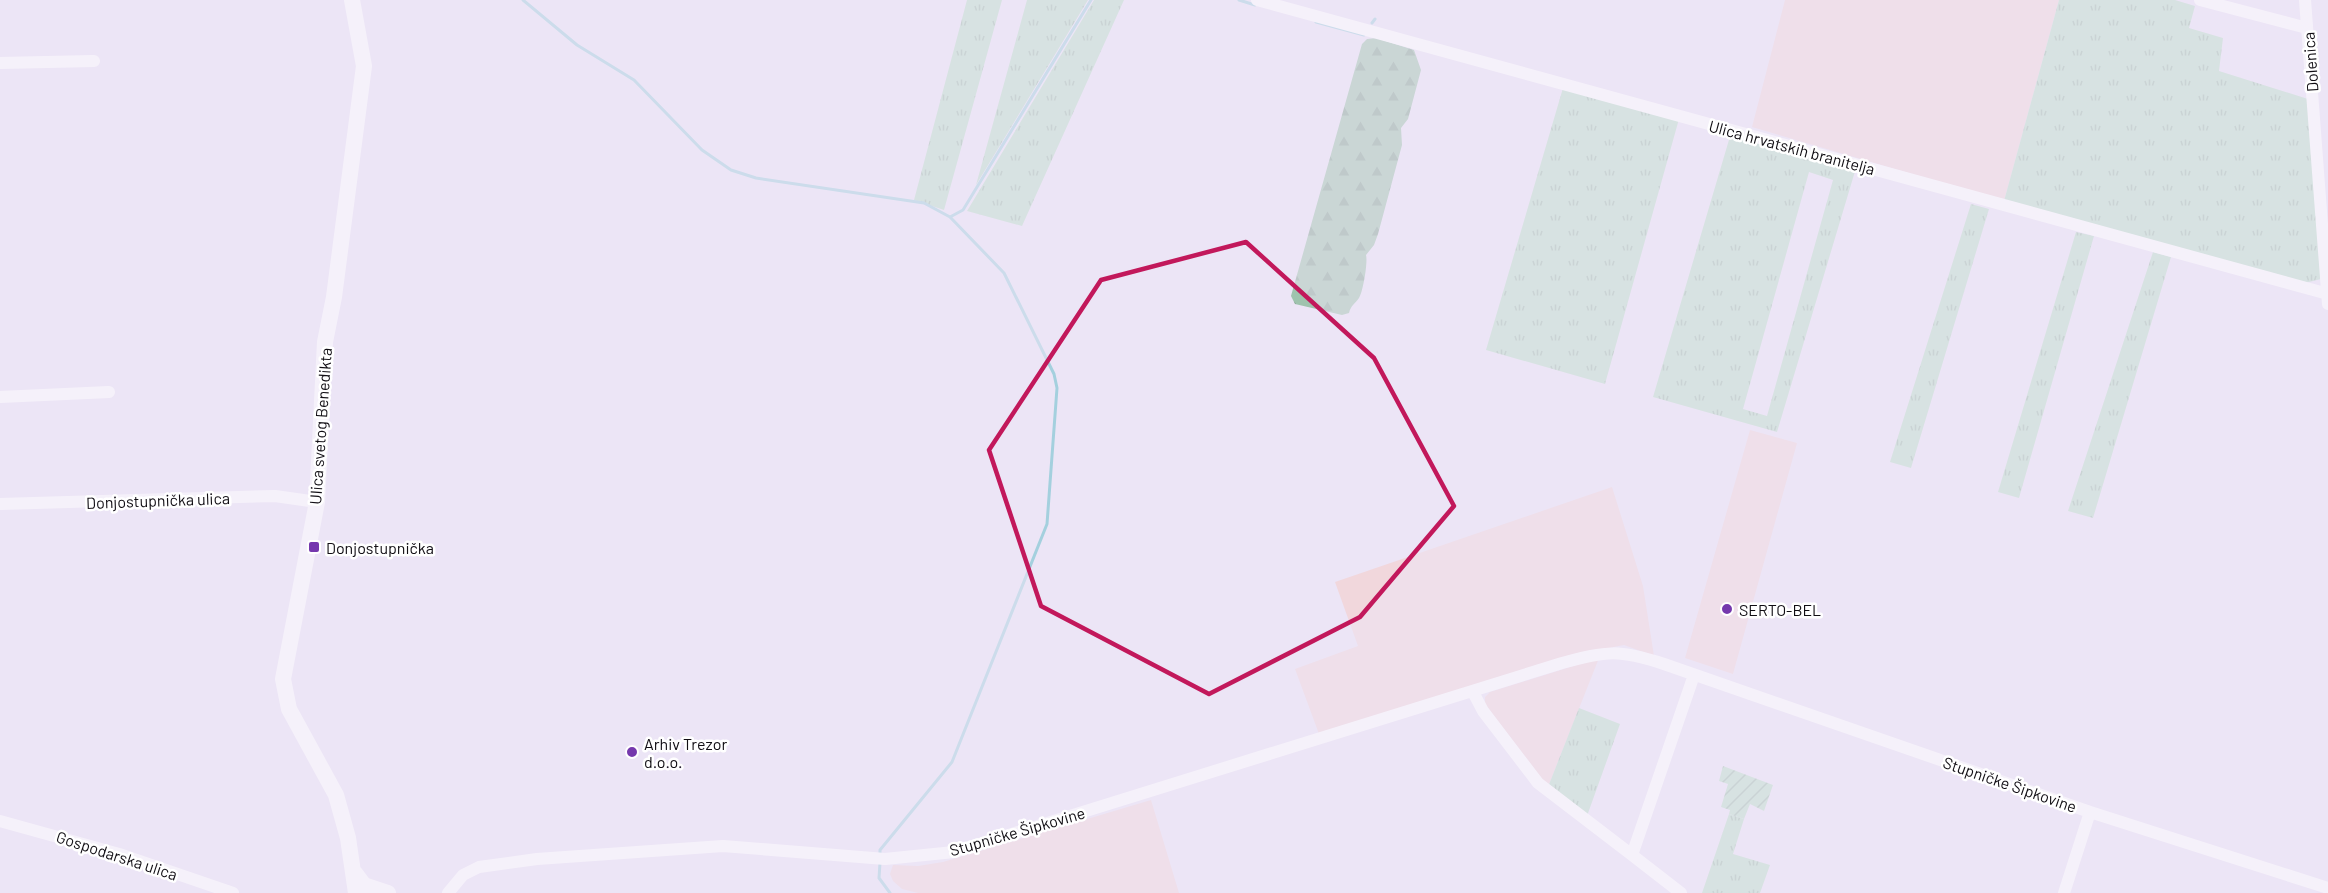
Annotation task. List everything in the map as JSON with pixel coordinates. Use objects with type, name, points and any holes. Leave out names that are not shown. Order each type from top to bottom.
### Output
[{"type":"main road","name":"Ulica svetog Benedikta","points":[[352,0],[360,32],[364,66],[334,297],[325,342],[316,501],[285,662],[284,694],[289,709],[336,795],[355,873],[356,893]]},
{"type":"main road","points":[[355,873],[364,885],[387,893]]},
{"type":"street","name":"Ulica hrvatskih branitelja","points":[[1257,0],[2328,294]]},
{"type":"street","points":[[2200,0],[2307,28]]},
{"type":"street","name":"Dolenica","points":[[2305,0],[2328,304]]},
{"type":"street","points":[[0,63],[94,61]]},
{"type":"street","points":[[0,397],[109,392]]},
{"type":"street","name":"Donjostupnička ulica","points":[[0,504],[275,496],[316,501]]},
{"type":"street","name":"Stupničke Šipkovine","points":[[448,893],[464,874],[479,867],[537,859],[723,846],[880,859],[954,852],[1562,663],[1612,652],[1631,654],[2090,812],[2328,888]]},
{"type":"street","points":[[1632,855],[1694,675]]},
{"type":"street","points":[[1473,692],[1483,711],[1538,783],[1681,893]]},
{"type":"street","points":[[2064,893],[2090,812]]},
{"type":"street","name":"Gospodarska ulica","points":[[0,821],[108,851],[233,893]]},
{"type":"highlighted area","points":[[1246,242],[1374,358],[1454,506],[1360,617],[1209,694],[1041,606],[989,450],[1101,280]]},
{"type":"shaded area","points":[[1785,0],[2059,0],[2004,201],[1752,127]]},
{"type":"shaded area","points":[[1750,430],[1797,443],[1733,674],[1685,658]]},
{"type":"shaded area","points":[[1612,487],[1643,586],[1654,656],[1624,645],[1577,654],[1319,734],[1295,669],[1358,646],[1335,582]]},
{"type":"shaded area","points":[[1599,658],[1548,787],[1485,704],[1485,697],[1490,692]]},
{"type":"shaded area","points":[[1151,800],[1179,893],[918,893],[902,889],[893,881],[890,874],[893,865],[918,866],[943,862]]},
{"type":"green space","points":[[967,0],[1002,0],[944,210],[914,200]]},
{"type":"green space","points":[[1027,0],[1088,0],[976,185]]},
{"type":"green space","points":[[1094,0],[1124,0],[1022,226],[967,211]]},
{"type":"green space","points":[[2059,0],[2175,0],[2195,6],[2189,28],[2223,38],[2219,71],[2308,99],[2321,279],[2305,283],[2004,201]]},
{"type":"green space","points":[[1376,38],[1414,50],[1421,70],[1408,119],[1401,128],[1402,145],[1378,234],[1374,245],[1366,255],[1366,270],[1361,295],[1349,313],[1342,315],[1295,304],[1291,296],[1362,44],[1367,39]]},
{"type":"green space","points":[[1563,88],[1679,119],[1605,384],[1486,350]]},
{"type":"green space","points":[[1731,133],[1856,168],[1777,432],[1653,397]],"holes":[[[1809,172],[1833,180],[1767,416],[1743,409]]]},
{"type":"green space","points":[[1971,204],[1989,209],[1911,468],[1890,462]]},
{"type":"green space","points":[[2076,232],[2094,236],[2019,498],[1998,492]]},
{"type":"green space","points":[[2153,252],[2171,257],[2093,518],[2068,511]]},
{"type":"green space","points":[[1579,708],[1620,724],[1587,816],[1548,787]]},
{"type":"green space","points":[[1723,766],[1773,785],[1764,811],[1750,804],[1744,819],[1729,814],[1730,810],[1721,807],[1728,784],[1719,781]]},
{"type":"green space","points":[[1729,814],[1744,819],[1733,854],[1770,865],[1760,893],[1702,893]]},
{"type":"waterway","points":[[523,0],[577,45],[634,80],[702,150],[731,170],[756,178],[924,203],[950,217],[1004,273],[1054,374],[1057,388],[1047,524],[952,762],[880,850],[880,856]]},
{"type":"waterway","points":[[950,217],[963,210],[1091,0]]},
{"type":"waterway","points":[[1239,0],[1255,5]]},
{"type":"waterway","points":[[1372,23],[1375,19]]},
{"type":"waterway","points":[[1316,22],[1364,35]]},
{"type":"waterway","points":[[880,863],[879,878],[890,893]]},
{"type":"place","name":"Donjostupnička","points":[[314,547]]},
{"type":"place","name":"SERTO-BEL","points":[[1727,609]]},
{"type":"place","name":"Arhiv Trezor d.o.o.","points":[[632,752]]}]
